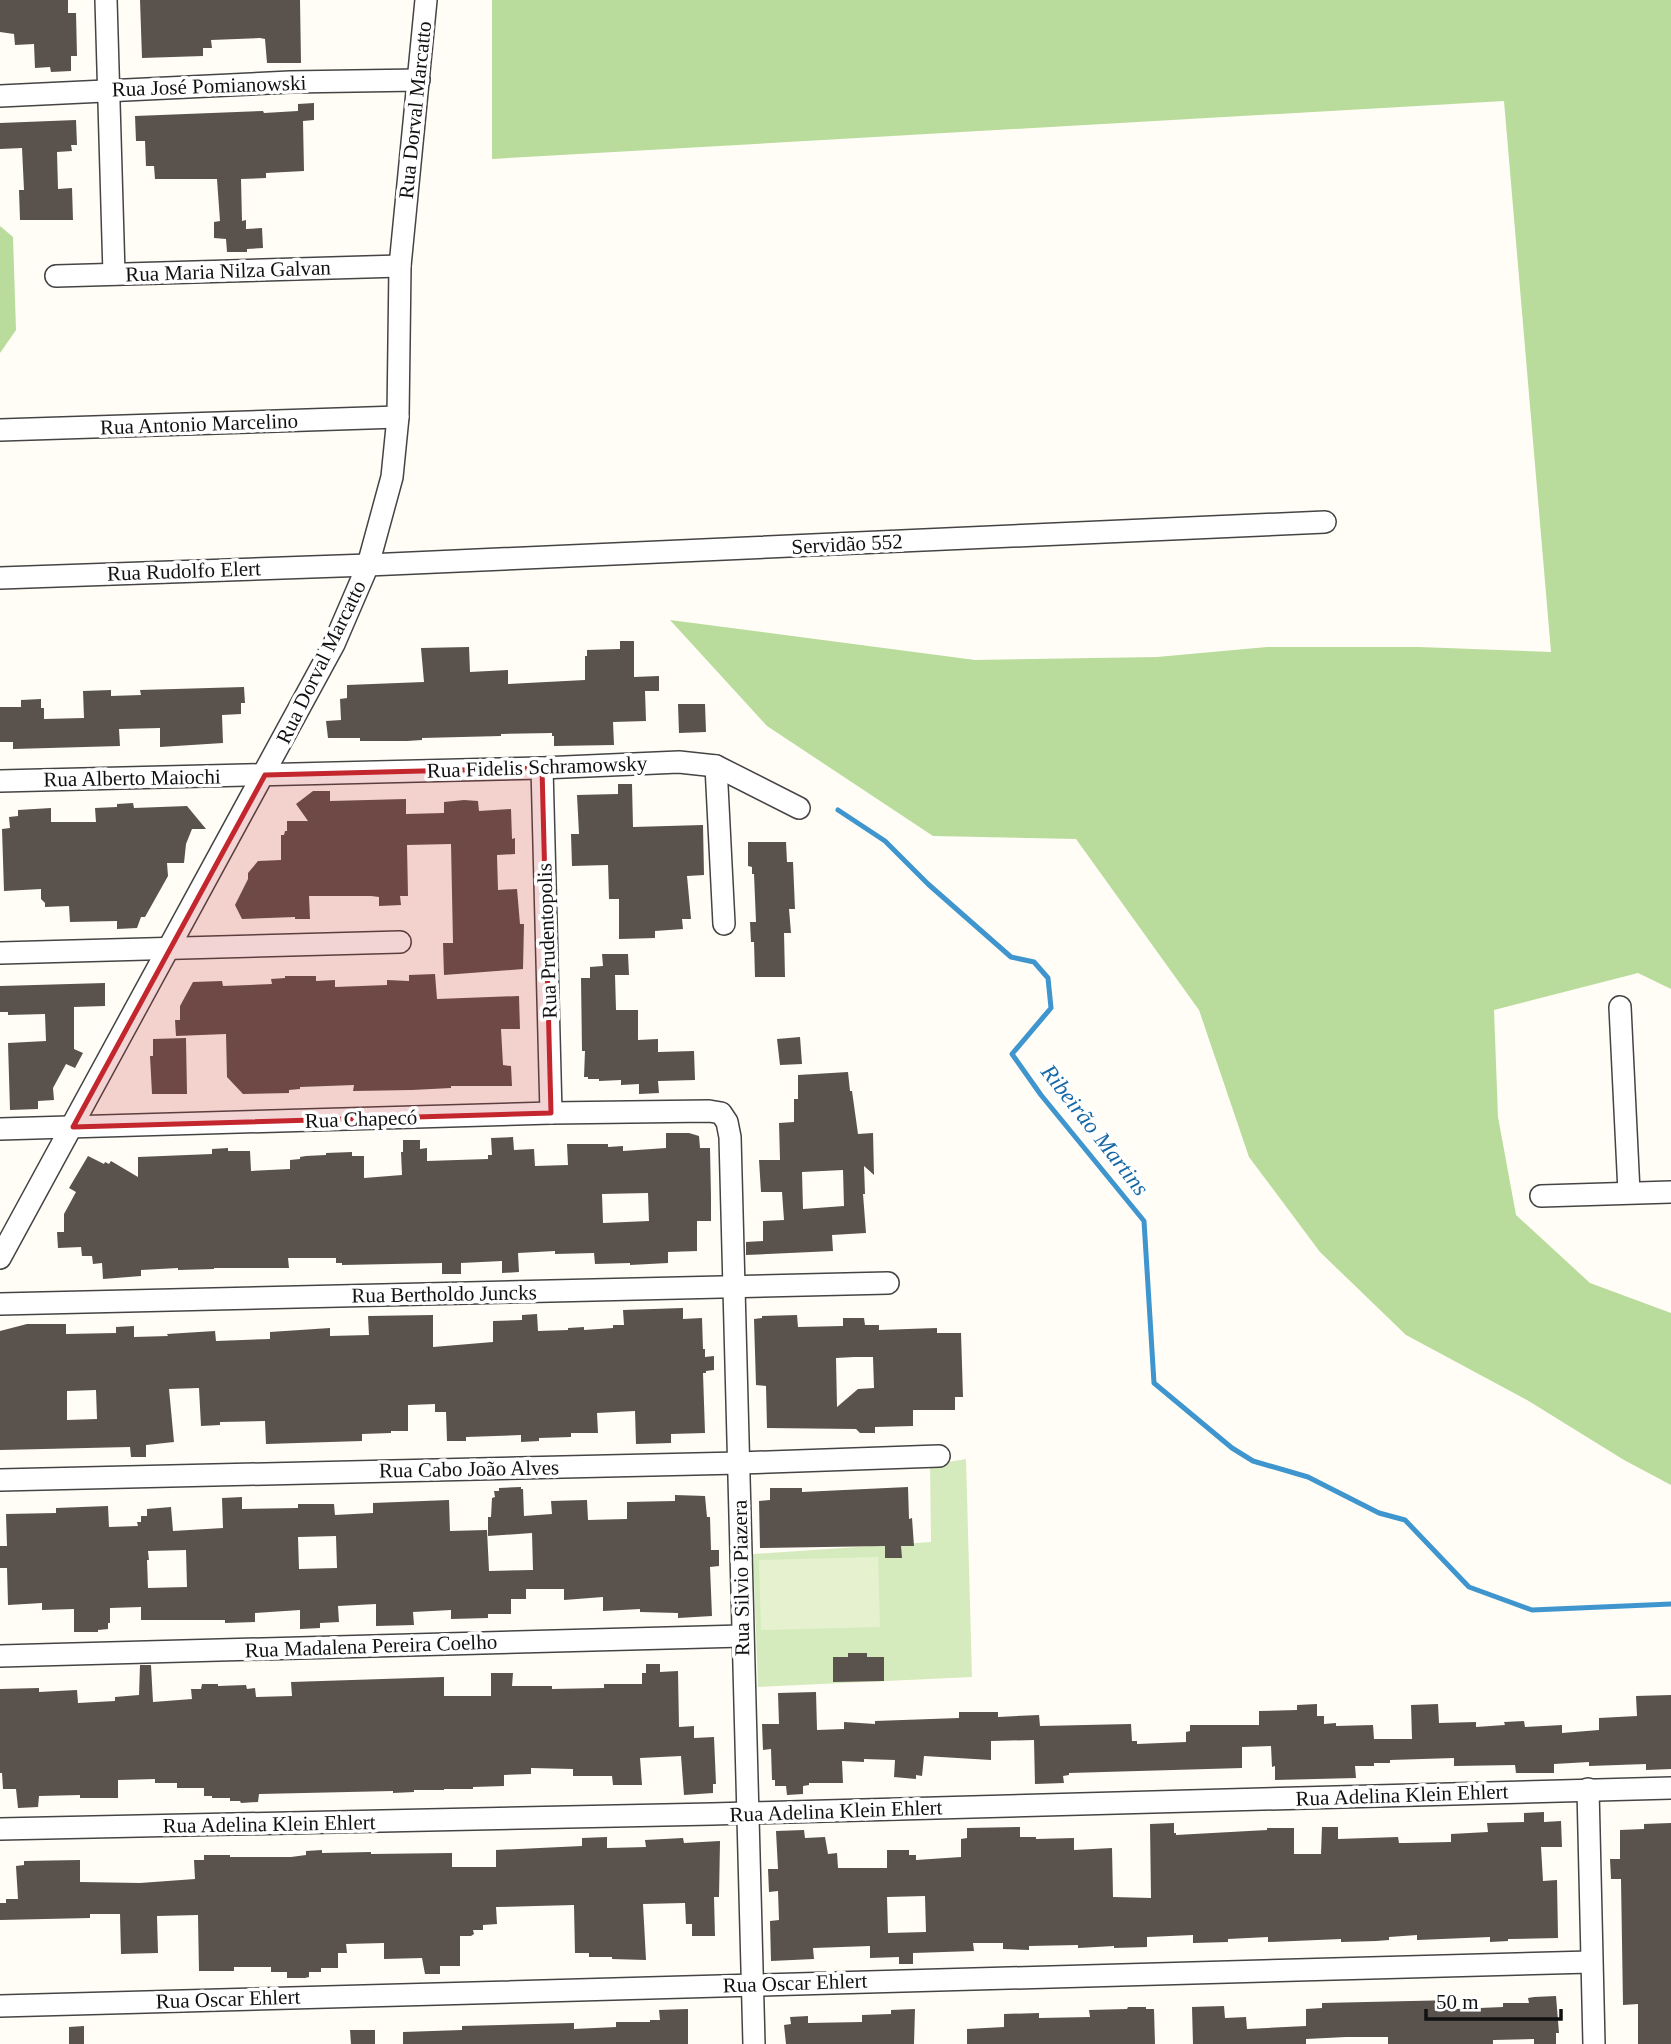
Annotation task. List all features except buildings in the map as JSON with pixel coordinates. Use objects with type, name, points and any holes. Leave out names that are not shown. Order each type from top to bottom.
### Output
[{"type":"street","points":[[106,0],[114,274]]},
{"type":"street","name":"Rua Dorval Marcatto","points":[[0,1258],[265,775],[334,644],[368,565],[392,477],[398,417],[400,266],[426,0]]},
{"type":"street","name":"Rua José Pomianowski","points":[[0,96],[290,82],[419,80]]},
{"type":"street","name":"Rua Maria Nilza Galvan","points":[[56,276],[400,266]]},
{"type":"street","name":"Rua Antonio Marcelino","points":[[0,430],[398,417]]},
{"type":"street","name":"Servidão 552","points":[[368,565],[1325,522]]},
{"type":"street","name":"Rua Rudolfo Elert","points":[[0,578],[368,565]]},
{"type":"street","name":"Rua Fidelis Schramowsky","points":[[265,775],[679,762],[716,766],[799,808]]},
{"type":"street","points":[[716,766],[724,924]]},
{"type":"street","name":"Rua Prudentopolis","points":[[542,768],[551,1113]]},
{"type":"street","name":"Rua Alberto Maiochi","points":[[0,781],[265,775]]},
{"type":"street","points":[[0,953],[400,942]]},
{"type":"street","points":[[1620,1007],[1629,1192]]},
{"type":"street","name":"Rua Chapecó","points":[[0,1129],[551,1113],[721,1113]]},
{"type":"street","name":"Rua Silvio Piazera","points":[[721,1113],[727,1122],[730,1138],[754,2044]]},
{"type":"street","points":[[1541,1196],[1671,1192]]},
{"type":"street","name":"Rua Bertholdo Juncks","points":[[0,1304],[888,1283]]},
{"type":"street","name":"Rua Cabo João Alves","points":[[0,1480],[939,1457]]},
{"type":"street","name":"Rua Madalena Pereira Coelho","points":[[0,1656],[742,1636]]},
{"type":"street","name":"Rua Adelina Klein Ehlert","points":[[0,1829],[748,1814],[1671,1788]]},
{"type":"street","points":[[1588,1790],[1594,2044]]},
{"type":"street","name":"Rua Oscar Ehlert","points":[[0,2006],[1590,1962]]},
{"type":"highlighted area","points":[[542,768],[551,1113],[73,1127],[265,775]]},
{"type":"green space","points":[[492,0],[1671,0],[1671,989],[1638,973],[1494,1010],[1498,1117],[1516,1215],[1590,1283],[1671,1313],[1671,1485],[1624,1460],[1527,1400],[1406,1335],[1320,1252],[1249,1157],[1199,1010],[1076,839],[933,836],[767,726],[670,620],[975,660],[1157,657],[1267,647],[1419,647],[1551,652],[1504,101],[492,159]]},
{"type":"green space","points":[[0,226],[13,237],[16,330],[0,353]]},
{"type":"green space","points":[[966,1459],[972,1677],[758,1687],[753,1554],[931,1542],[930,1465]]},
{"type":"green space","points":[[878,1557],[880,1627],[761,1630],[759,1560]]},
{"type":"waterway","name":"Ribeirão Martins","points":[[838,810],[885,841],[928,884],[1011,957],[1034,962],[1048,978],[1051,1008],[1012,1054],[1041,1095],[1144,1221],[1154,1383],[1232,1448],[1253,1461],[1308,1477],[1379,1513],[1405,1520],[1469,1587],[1532,1610],[1671,1604]]}]
